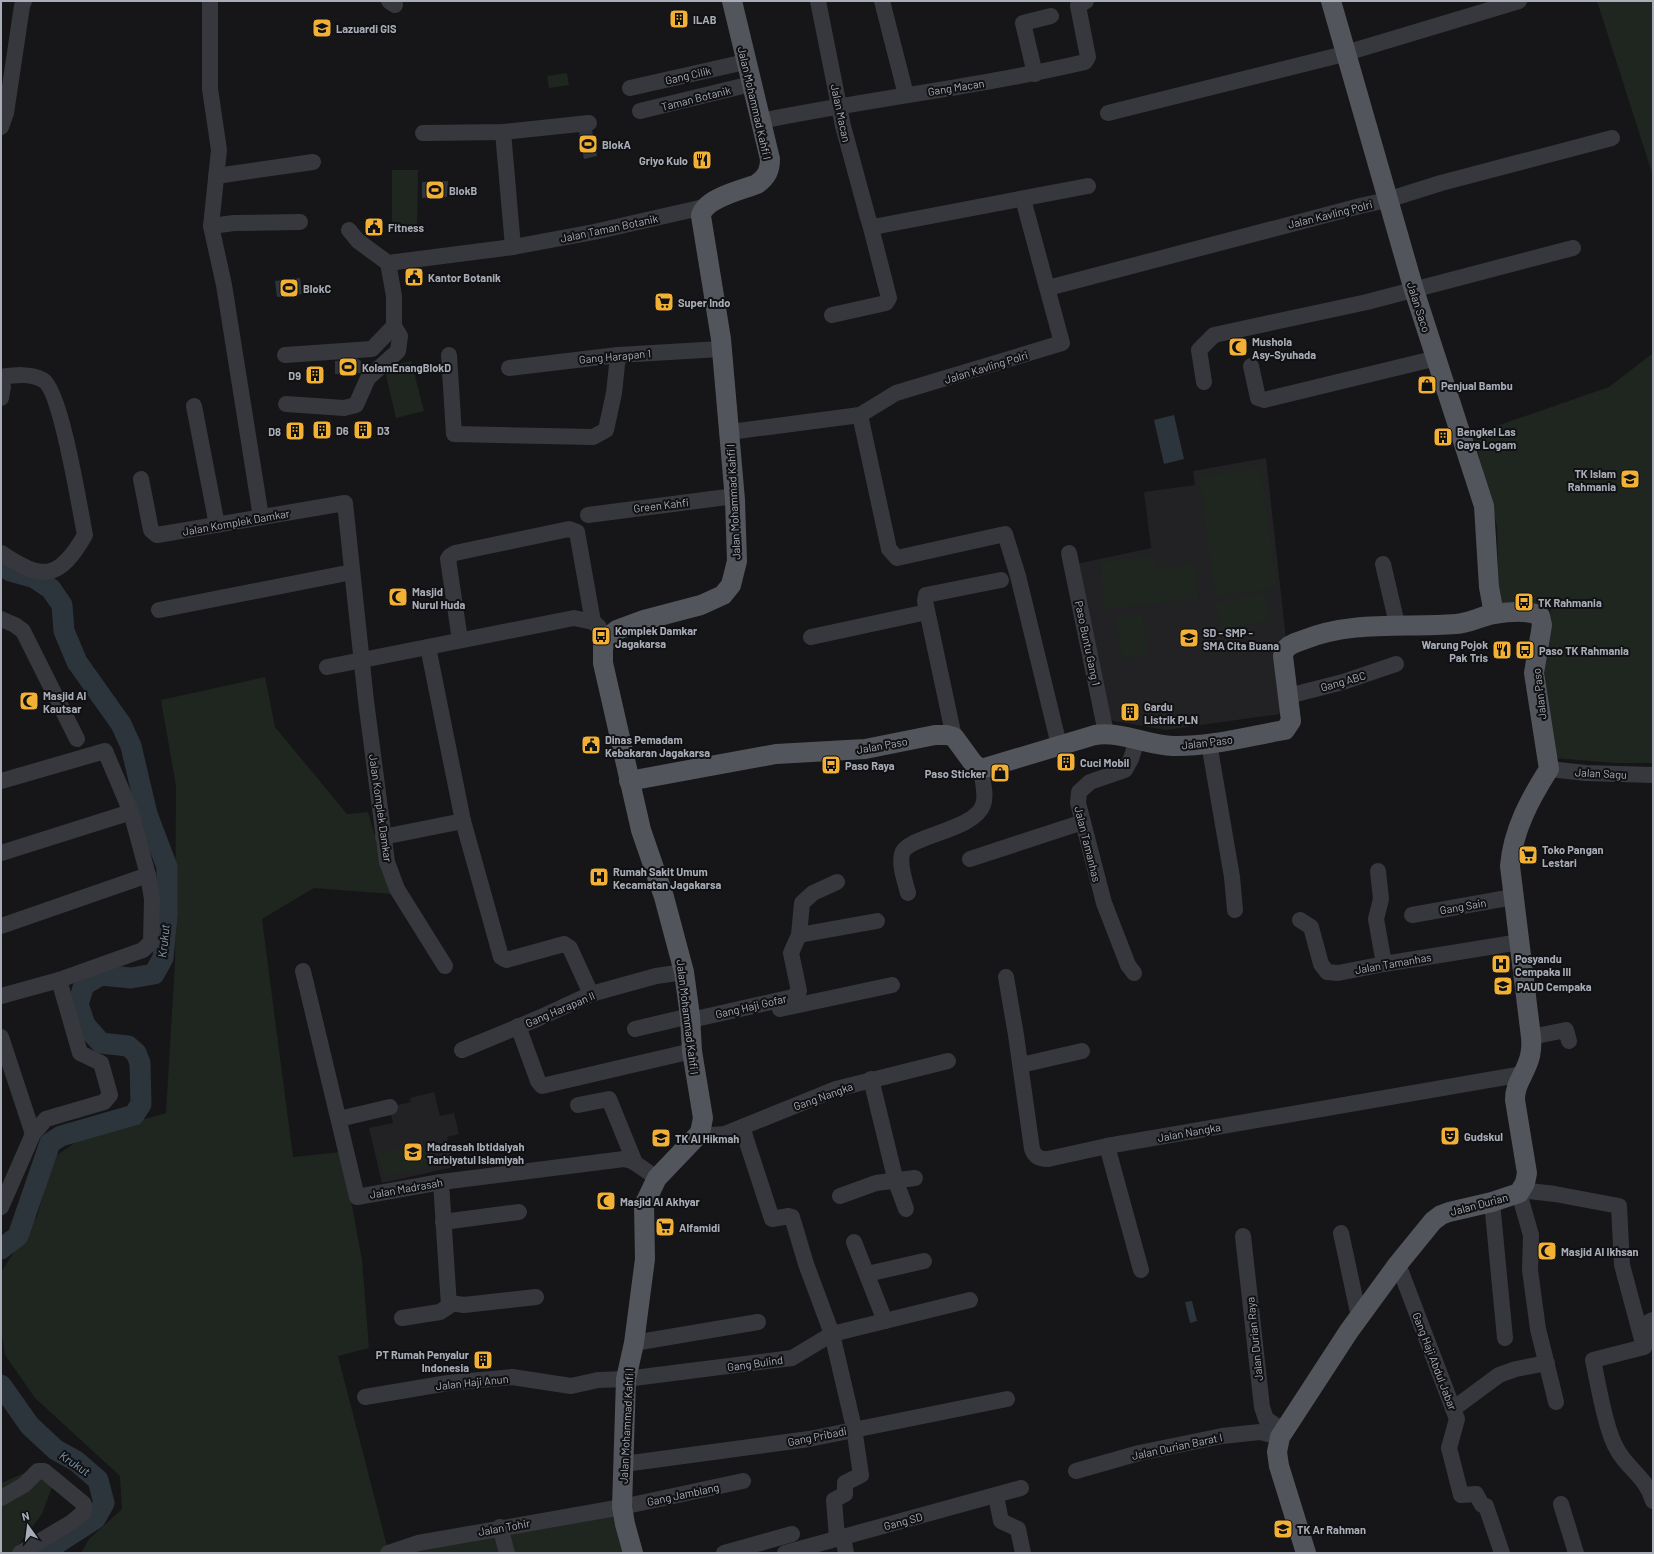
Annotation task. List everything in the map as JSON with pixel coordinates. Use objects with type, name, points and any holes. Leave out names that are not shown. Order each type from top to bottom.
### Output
[{"type":"main road","name":"Jalan Mohammad Kahfi I","points":[[633,1553],[622,1507],[626,1379],[634,1343],[645,1259],[644,1205],[657,1178],[700,1133],[703,1118],[692,1051],[691,1021],[684,972],[664,897],[641,830],[603,663],[603,647],[608,637],[617,630],[644,620],[701,605],[723,594],[731,584],[737,561],[735,496],[722,349],[718,315],[701,216],[704,207],[713,200],[757,184],[767,175],[770,168],[770,159],[732,1]]},
{"type":"main road","name":"Jalan Saco","points":[[1331,1],[1414,290],[1484,506],[1489,587],[1494,614]]},
{"type":"main road","name":"Jalan Paso","points":[[981,769],[1059,745],[1106,733],[1172,746],[1209,743],[1285,730],[1291,721],[1283,656],[1286,648],[1290,645],[1317,634],[1342,628],[1397,624],[1457,624],[1494,614],[1535,613],[1540,616],[1542,620],[1534,673],[1549,769]]},
{"type":"main road","name":"Jalan Paso","points":[[629,781],[776,754],[865,749],[935,735],[947,734],[954,737]]},
{"type":"main road","points":[[954,737],[972,763],[981,769]]},
{"type":"main road","name":"Jalan Durian","points":[[1306,1553],[1279,1466],[1277,1452],[1282,1434],[1359,1318],[1398,1264],[1433,1221],[1441,1215],[1492,1202],[1520,1191],[1527,1174],[1515,1100],[1515,1090],[1532,1050],[1510,866],[1511,849],[1531,798],[1549,769]]},
{"type":"street","points":[[1,127],[6,113],[24,1]]},
{"type":"street","points":[[210,1],[210,89],[219,150],[211,226],[224,285],[261,517]]},
{"type":"street","name":"Jalan Macan","points":[[818,1],[839,108],[852,164],[870,224],[889,298],[886,303],[832,315]]},
{"type":"street","points":[[882,1],[906,95]]},
{"type":"street","name":"Gang Macan","points":[[761,121],[1035,74],[1085,62],[1088,57],[1078,6],[1086,1]]},
{"type":"street","points":[[1108,113],[1346,53],[1518,1]]},
{"type":"street","points":[[1035,74],[1023,23],[1051,16]]},
{"type":"street","name":"Gang Cilik","points":[[630,88],[746,62]]},
{"type":"street","name":"Taman Botanik","points":[[640,111],[751,84]]},
{"type":"street","points":[[422,133],[503,132],[590,123]]},
{"type":"street","points":[[503,132],[513,247]]},
{"type":"street","name":"Jalan Kavling Polri","points":[[1048,288],[1387,200],[1441,183],[1612,138]]},
{"type":"street","points":[[216,176],[313,162]]},
{"type":"street","points":[[870,224],[878,228],[1088,186]]},
{"type":"street","name":"Jalan Kavling Polri","points":[[860,416],[896,393],[1062,343],[1023,199]]},
{"type":"street","name":"Jalan Taman Botanik","points":[[388,263],[513,247],[594,232],[704,207]]},
{"type":"street","points":[[211,226],[234,223],[300,222]]},
{"type":"street","points":[[286,404],[344,408],[356,405],[368,378],[398,351],[400,336],[394,326],[394,296],[388,263],[358,241],[349,230]]},
{"type":"street","points":[[1204,382],[1199,350],[1214,335],[1367,302],[1573,248]]},
{"type":"street","points":[[285,355],[372,349],[394,326]]},
{"type":"street","name":"Gang Harapan 1","points":[[509,368],[618,355],[722,349]]},
{"type":"street","points":[[449,355],[454,434],[593,437],[606,430],[614,393],[618,355]]},
{"type":"street","points":[[1251,366],[1258,398],[1264,400],[1436,358]]},
{"type":"street","points":[[1,398],[3,387],[1,379],[22,374],[43,380],[50,388],[59,410],[85,535],[74,555],[54,571],[38,572],[22,567],[1,553]]},
{"type":"street","points":[[194,406],[217,525]]},
{"type":"street","points":[[730,432],[860,416],[889,549],[897,558],[1005,534],[1018,576],[1059,745]]},
{"type":"street","name":"Jalan Komplek Damkar","points":[[141,479],[153,533],[162,535],[345,503],[362,661],[387,862],[396,889],[445,966]]},
{"type":"street","name":"Green Kahfi","points":[[588,515],[735,496]]},
{"type":"street","points":[[460,640],[448,559],[450,556],[455,553],[569,529],[577,532],[593,622]]},
{"type":"street","name":"Paso Buntu Gang 1","points":[[1069,553],[1106,733]]},
{"type":"street","points":[[1383,564],[1397,624]]},
{"type":"street","points":[[159,610],[352,572]]},
{"type":"street","points":[[954,737],[927,612],[925,601],[926,595],[1001,580]]},
{"type":"street","points":[[811,637],[927,612]]},
{"type":"street","points":[[327,667],[574,618],[593,622],[608,637]]},
{"type":"street","points":[[6,624],[23,631],[77,739]]},
{"type":"street","points":[[428,647],[463,821],[501,957],[506,960],[564,944],[570,948],[591,994]]},
{"type":"street","name":"Gang ABC","points":[[1288,696],[1357,677],[1396,664]]},
{"type":"street","name":"Jalan Tamanhas","points":[[1134,973],[1128,965],[1104,904],[1078,803],[1079,792],[1090,782],[1125,770],[1131,759],[1137,740]]},
{"type":"street","points":[[1209,743],[1232,877],[1235,910]]},
{"type":"street","points":[[1,781],[106,751],[131,812],[148,875],[152,899],[151,942],[143,950],[59,980],[1,996]]},
{"type":"street","points":[[908,893],[901,861],[902,852],[907,845],[956,827],[976,816],[983,806],[984,796],[981,769]]},
{"type":"street","name":"Jalan Sagu","points":[[1549,769],[1586,773],[1653,775]]},
{"type":"street","points":[[1,853],[131,812]]},
{"type":"street","points":[[383,837],[463,821]]},
{"type":"street","points":[[970,859],[1083,822]]},
{"type":"street","points":[[1378,871],[1381,900],[1376,919],[1384,964]]},
{"type":"street","points":[[1,926],[148,875]]},
{"type":"street","name":"Gang Haji Gofar","points":[[691,1021],[793,997],[799,991],[791,953],[798,935],[802,903],[813,893],[837,882]]},
{"type":"street","name":"Gang Sain","points":[[1412,915],[1513,897]]},
{"type":"street","name":"Jalan Tamanhas","points":[[1300,920],[1311,927],[1321,964],[1327,972],[1338,973],[1520,942]]},
{"type":"street","points":[[798,935],[877,921]]},
{"type":"street","name":"Jalan Madrasah","points":[[303,971],[357,1197],[441,1182],[624,1159],[635,1163],[657,1178]]},
{"type":"street","name":"Gang Harapan II","points":[[462,1050],[591,994],[656,976],[684,972]]},
{"type":"street","name":"Jalan Nangka","points":[[1006,977],[1034,1154],[1039,1159],[1048,1160],[1107,1146],[1523,1074]]},
{"type":"street","points":[[1,1207],[33,1134],[46,1119],[104,1102],[110,1095],[101,1063],[80,1053],[59,980]]},
{"type":"street","points":[[635,1029],[691,1021],[892,986]]},
{"type":"street","points":[[518,1026],[538,1081],[542,1086],[692,1051]]},
{"type":"street","points":[[1531,1037],[1566,1030],[1569,1041]]},
{"type":"street","points":[[1,1037],[33,1134]]},
{"type":"street","points":[[1020,1065],[1082,1051]]},
{"type":"street","name":"Gang Nangka","points":[[700,1133],[712,1135],[725,1134],[836,1089],[948,1060]]},
{"type":"street","points":[[871,1079],[896,1182],[906,1209]]},
{"type":"street","points":[[578,1105],[609,1099],[635,1163]]},
{"type":"street","points":[[339,1120],[390,1107]]},
{"type":"street","points":[[742,1127],[772,1218],[791,1216],[806,1264],[832,1334],[854,1428],[862,1474],[845,1483],[846,1494],[834,1500],[840,1538],[846,1553]]},
{"type":"street","points":[[1107,1146],[1141,1270]]},
{"type":"street","points":[[840,1196],[876,1183],[896,1182],[915,1178]]},
{"type":"street","points":[[402,1318],[440,1312],[449,1306],[450,1302],[441,1182]]},
{"type":"street","points":[[1556,1402],[1538,1329],[1530,1270],[1531,1234],[1520,1191],[1561,1195],[1619,1206],[1622,1264],[1644,1347]]},
{"type":"street","points":[[1561,1195],[1580,1194]]},
{"type":"street","points":[[1492,1202],[1505,1338]]},
{"type":"street","points":[[443,1222],[519,1212]]},
{"type":"street","points":[[1341,1233],[1359,1318]]},
{"type":"street","name":"Jalan Durian Raya","points":[[1243,1236],[1262,1407],[1266,1419],[1282,1434]]},
{"type":"street","points":[[854,1242],[885,1321]]},
{"type":"street","points":[[867,1274],[924,1262]]},
{"type":"street","name":"Gang Haji Abdul Jabar","points":[[1398,1264],[1457,1419],[1449,1448],[1461,1495],[1476,1494],[1482,1506],[1486,1506],[1502,1553]]},
{"type":"street","points":[[450,1302],[464,1305],[536,1297]]},
{"type":"street","name":"Gang Bulind","points":[[626,1379],[792,1358],[832,1334],[970,1300]]},
{"type":"street","points":[[1644,1347],[1646,1323],[1653,1320]]},
{"type":"street","points":[[634,1343],[758,1322]]},
{"type":"street","points":[[1644,1347],[1592,1360],[1610,1431],[1618,1451],[1639,1474],[1651,1494],[1653,1501]]},
{"type":"street","points":[[1453,1409],[1499,1375],[1516,1369],[1547,1363]]},
{"type":"street","name":"Jalan Haji Anun","points":[[365,1397],[448,1383],[512,1377],[570,1386],[598,1380],[626,1379]]},
{"type":"street","name":"Gang Pribadi","points":[[624,1464],[770,1445],[1008,1399]]},
{"type":"street","name":"Jalan Durian Barat I","points":[[1076,1470],[1139,1453],[1222,1436],[1260,1432],[1282,1434]]},
{"type":"street","points":[[1,1498],[24,1485],[38,1471],[44,1471],[84,1504],[84,1512],[72,1522],[20,1553]]},
{"type":"street","name":"Gang Jamblang","points":[[622,1507],[743,1481]]},
{"type":"street","name":"Gang SD","points":[[785,1553],[1021,1488]]},
{"type":"street","points":[[996,1496],[1001,1520],[1018,1529],[1023,1553]]},
{"type":"street","points":[[1561,1504],[1576,1553]]},
{"type":"street","name":"Jalan Tohir","points":[[388,1553],[418,1543],[622,1507]]},
{"type":"street","points":[[500,1528],[507,1553]]},
{"type":"street","points":[[724,1553],[792,1534]]},
{"type":"shaded area","points":[[1597,1],[1653,1],[1653,176]]},
{"type":"shaded area","points":[[567,73],[569,85],[549,88],[547,76]]},
{"type":"shaded area","name":"BlokA","points":[[592,130],[597,156],[584,159],[579,132]]},
{"type":"shaded area","points":[[392,170],[418,170],[417,235],[392,229]]},
{"type":"shaded area","name":"BlokB","points":[[448,181],[447,197],[422,198],[422,182]]},
{"type":"shaded area","name":"BlokC","points":[[300,278],[302,294],[277,297],[275,281]]},
{"type":"shaded area","points":[[1653,353],[1653,763],[1615,763],[1554,758],[1543,689],[1551,606],[1499,610],[1497,526],[1473,434],[1609,387]]},
{"type":"shaded area","name":"KolamEnangBlokD","points":[[354,357],[361,361],[361,373],[335,374],[335,361],[348,360]]},
{"type":"shaded area","points":[[411,361],[424,411],[396,418],[384,367]]},
{"type":"shaded area","points":[[1174,415],[1184,459],[1164,464],[1154,420]]},
{"type":"shaded area","name":"SD - SMP - SMA Cita Buana","points":[[1266,458],[1294,712],[1166,730],[1109,720],[1076,564],[1151,548],[1144,492],[1195,485],[1193,471]]},
{"type":"shaded area","points":[[1261,467],[1277,588],[1215,596],[1199,476]]},
{"type":"shaded area","points":[[1153,556],[1155,569],[1195,564],[1199,599],[1105,609],[1100,562]]},
{"type":"shaded area","points":[[1265,593],[1270,621],[1220,630],[1215,603]]},
{"type":"shaded area","points":[[1142,614],[1148,656],[1122,660],[1115,618]]},
{"type":"shaded area","points":[[265,677],[275,727],[347,814],[368,812],[392,894],[314,888],[262,919],[293,1157],[342,1152],[362,1260],[369,1348],[338,1356],[388,1550],[613,1506],[624,1553],[81,1553],[89,1539],[122,1509],[120,1476],[35,1398],[5,1355],[1,1328],[1,1272],[37,1217],[53,1158],[83,1137],[166,1113],[175,963],[176,786],[161,700]]},
{"type":"shaded area","name":"Madrasah Ibtidaiyah Tarbiyatul Islamiyah","points":[[434,1092],[440,1116],[454,1113],[459,1134],[447,1137],[454,1167],[382,1183],[369,1128],[393,1123],[389,1107],[411,1102],[410,1098]]},
{"type":"shaded area","points":[[423,1143],[428,1167],[384,1177],[378,1153]]},
{"type":"shaded area","points":[[1192,1301],[1197,1321],[1190,1323],[1185,1302]]},
{"type":"shaded area","points":[[29,1471],[53,1484],[42,1514],[12,1553],[1,1553],[1,1483]]},
{"type":"waterway","name":"Krukut","points":[[1,564],[10,571],[35,578],[51,589],[62,605],[64,631],[77,662],[121,724],[131,746],[147,814],[167,867],[167,915],[163,958],[154,974],[131,978],[101,975],[84,985],[78,1004],[85,1025],[101,1043],[128,1046],[136,1053],[140,1063],[141,1104],[134,1115],[61,1136],[50,1143],[18,1236],[1,1249]]},
{"type":"waterway","name":"Krukut","points":[[1,1385],[30,1426],[56,1450],[76,1461],[98,1480],[104,1503],[95,1519],[42,1553]]},
{"type":"place","name":"ILAB","points":[[679,19]]},
{"type":"place","name":"Lazuardi GIS","points":[[322,28]]},
{"type":"place","name":"BlokA","points":[[588,144]]},
{"type":"place","name":"Griyo Kulo","points":[[702,160]]},
{"type":"place","name":"BlokB","points":[[435,190]]},
{"type":"place","name":"Fitness","points":[[374,227]]},
{"type":"place","name":"Kantor Botanik","points":[[414,277]]},
{"type":"place","name":"BlokC","points":[[289,288]]},
{"type":"place","name":"Super Indo","points":[[664,302]]},
{"type":"place","name":"Mushola Asy-Syuhada","points":[[1238,347]]},
{"type":"place","name":"KolamEnangBlokD","points":[[348,367]]},
{"type":"place","name":"D9","points":[[315,375]]},
{"type":"place","name":"Penjual Bambu","points":[[1427,385]]},
{"type":"place","name":"D6","points":[[322,430]]},
{"type":"place","name":"D3","points":[[363,430]]},
{"type":"place","name":"D8","points":[[295,431]]},
{"type":"place","name":"Bengkel Las Gaya Logam","points":[[1443,437]]},
{"type":"place","name":"TK Islam Rahmania","points":[[1630,479]]},
{"type":"place","name":"Masjid Nurul Huda","points":[[398,597]]},
{"type":"place","name":"TK Rahmania","points":[[1524,602]]},
{"type":"place","name":"Komplek Damkar Jagakarsa","points":[[601,636]]},
{"type":"place","name":"SD - SMP - SMA Cita Buana","points":[[1189,638]]},
{"type":"place","name":"Warung Pojok Pak Tris","points":[[1502,650]]},
{"type":"place","name":"Paso TK Rahmania","points":[[1525,650]]},
{"type":"place","name":"Masjid Al Kautsar","points":[[29,701]]},
{"type":"place","name":"Gardu Listrik PLN","points":[[1130,712]]},
{"type":"place","name":"Dinas Pemadam Kebakaran Jagakarsa","points":[[591,745]]},
{"type":"place","name":"Cuci Mobil","points":[[1066,762]]},
{"type":"place","name":"Paso Raya","points":[[831,765]]},
{"type":"place","name":"Paso Sticker","points":[[1000,773]]},
{"type":"place","name":"Toko Pangan Lestari","points":[[1528,855]]},
{"type":"place","name":"Rumah Sakit Umum Kecamatan Jagakarsa","points":[[599,877]]},
{"type":"place","name":"Posyandu Cempaka III","points":[[1501,964]]},
{"type":"place","name":"PAUD Cempaka","points":[[1503,986]]},
{"type":"place","name":"Gudskul","points":[[1450,1136]]},
{"type":"place","name":"TK Al Hikmah","points":[[661,1138]]},
{"type":"place","name":"Madrasah Ibtidaiyah Tarbiyatul Islamiyah","points":[[413,1152]]},
{"type":"place","name":"Masjid Al Akhyar","points":[[606,1201]]},
{"type":"place","name":"Alfamidi","points":[[665,1227]]},
{"type":"place","name":"Masjid Al Ikhsan","points":[[1547,1251]]},
{"type":"place","name":"PT Rumah Penyalur Indonesia","points":[[483,1360]]},
{"type":"place","name":"TK Ar Rahman","points":[[1283,1529]]}]
